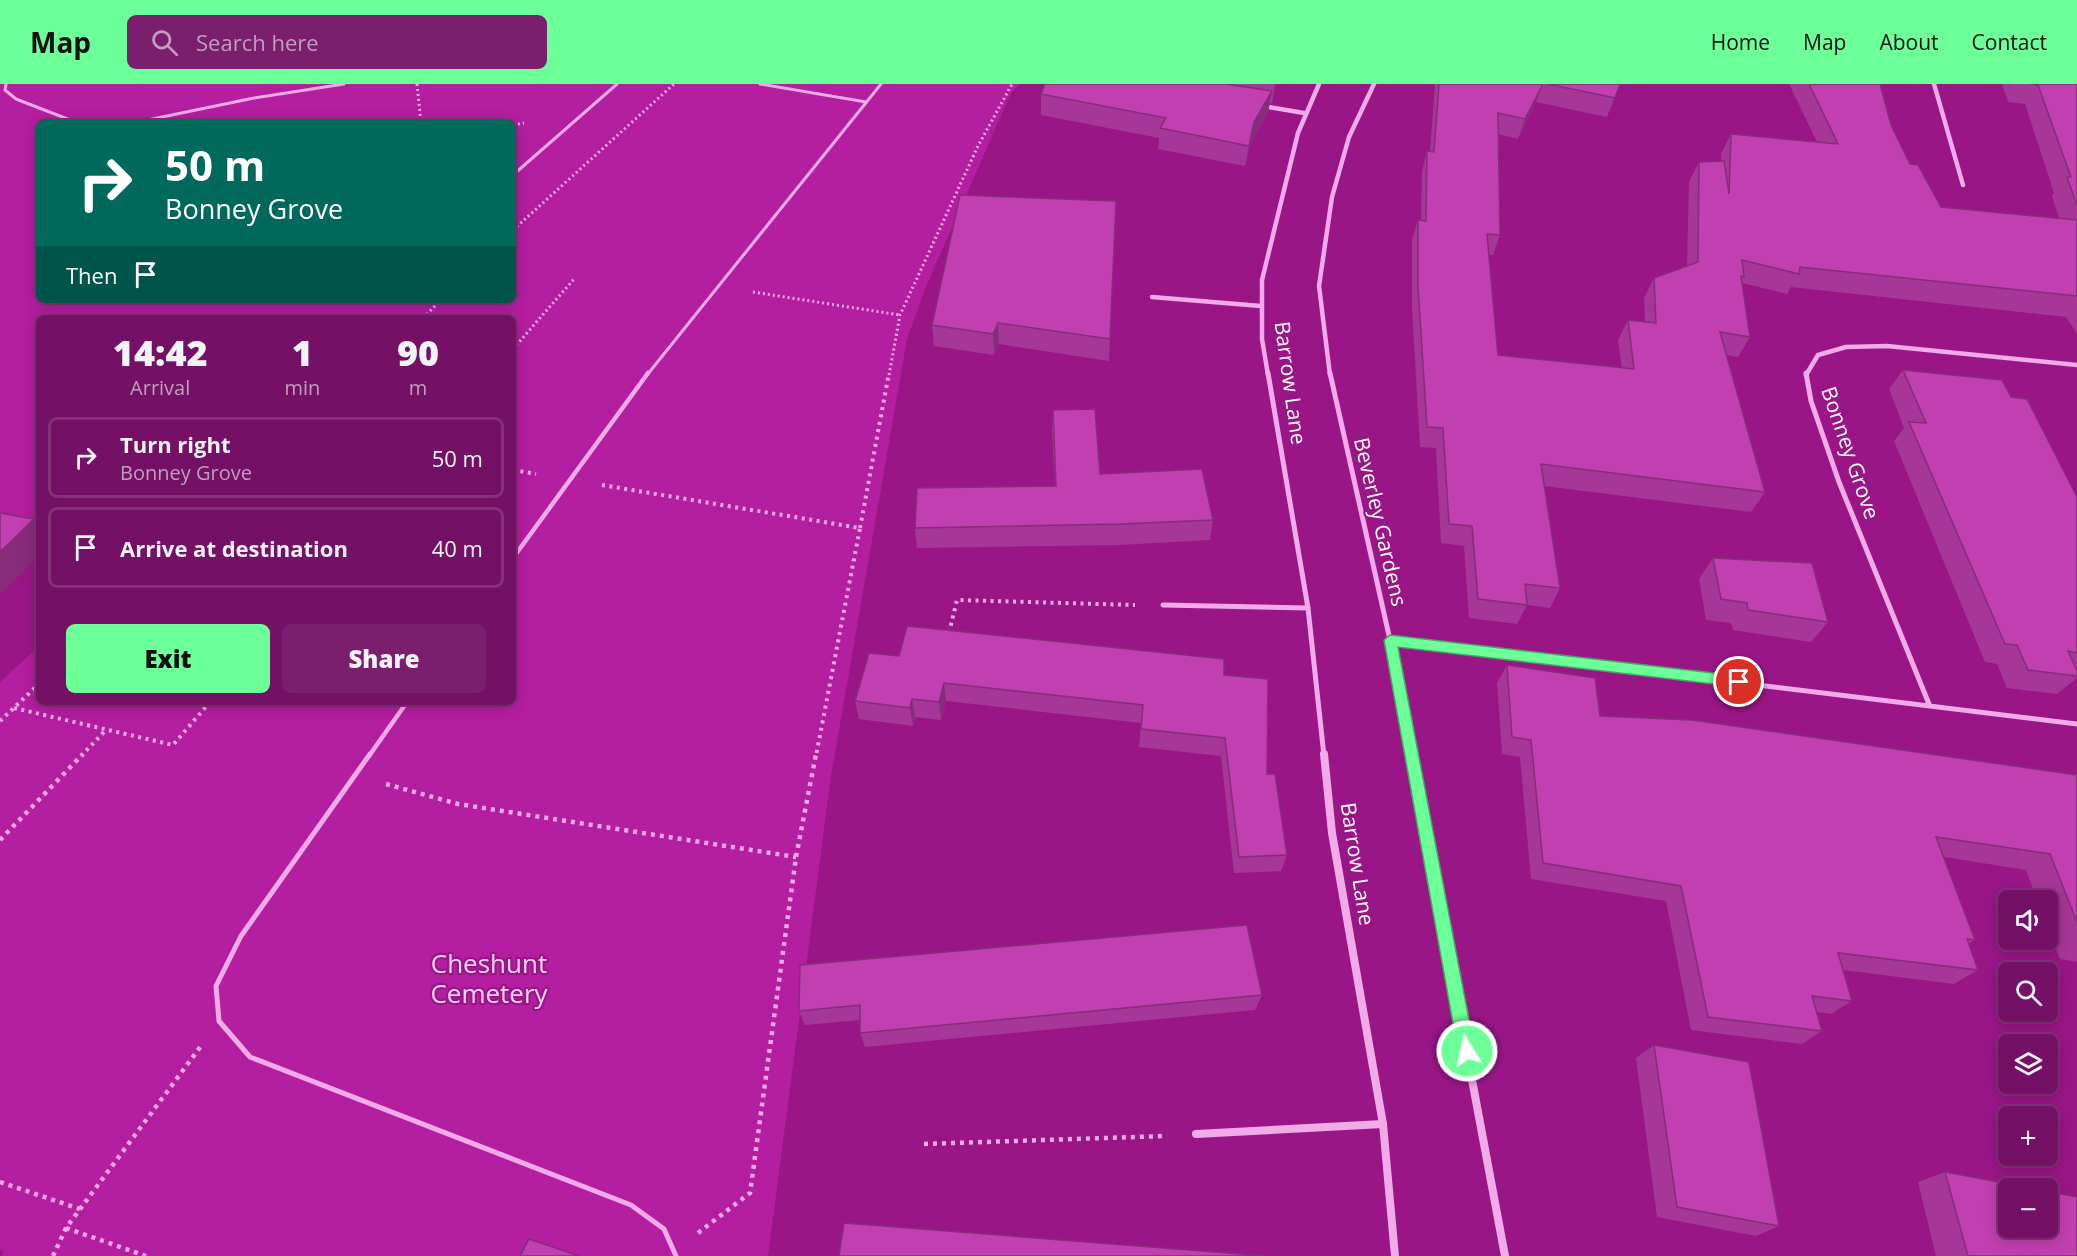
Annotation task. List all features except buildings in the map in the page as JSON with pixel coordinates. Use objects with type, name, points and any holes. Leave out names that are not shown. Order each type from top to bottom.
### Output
[{"type":"street","name":"Barrow Lane","points":[[1319,84],[1304,113],[1262,280],[1262,339],[1308,608],[1332,833],[1383,1124],[1395,1256]]},
{"type":"street","name":"Beverley Gardens","points":[[1374,84],[1349,137],[1332,197],[1319,286],[1335,405],[1390,640],[1505,1256]]},
{"type":"street","points":[[1934,84],[1963,185]]},
{"type":"street","points":[[1258,106],[1304,113]]},
{"type":"street","name":"Barrow Lane","points":[[1152,297],[1261,306]]},
{"type":"street","name":"Bonney Grove","points":[[1929,704],[1839,482],[1811,401],[1806,373],[1818,355],[1846,347],[1866,346],[1899,347],[2077,365]]},
{"type":"street","points":[[1162,605],[1308,608]]},
{"type":"street","points":[[1390,640],[1929,704],[2077,724]]},
{"type":"street","points":[[1196,1134],[1383,1124]]},
{"type":"lane","points":[[6,84],[5,90],[16,99],[70,120]]},
{"type":"lane","points":[[148,120],[254,98],[344,84]]},
{"type":"lane","points":[[516,172],[617,84]]},
{"type":"lane","points":[[760,84],[866,102]]},
{"type":"lane","points":[[516,554],[670,343],[881,84]]},
{"type":"lane","points":[[405,705],[241,936],[216,986],[219,1021],[249,1058],[631,1205],[664,1229],[675,1254]]},
{"type":"path","points":[[417,84],[421,120]]},
{"type":"path","points":[[516,227],[674,84]]},
{"type":"path","points":[[675,1254],[750,1193],[796,857],[900,315],[973,157],[1012,84]]},
{"type":"path","points":[[516,346],[574,279]]},
{"type":"path","points":[[717,286],[900,315]]},
{"type":"path","points":[[426,315],[438,303]]},
{"type":"path","points":[[516,471],[860,528]]},
{"type":"path","points":[[947,643],[957,600],[1162,605]]},
{"type":"path","points":[[0,721],[36,687]]},
{"type":"path","points":[[14,708],[173,745],[207,705]]},
{"type":"path","points":[[0,840],[106,730]]},
{"type":"path","points":[[353,776],[458,804],[796,857]]},
{"type":"path","points":[[53,1256],[66,1228],[219,1021]]},
{"type":"path","points":[[924,1144],[1196,1134]]},
{"type":"path","points":[[0,1182],[80,1209]]},
{"type":"path","points":[[66,1228],[146,1256]]},
{"type":"green space","name":"Cheshunt Cemetery","points":[[0,84],[1019,84],[1010,95],[925,289],[907,339],[831,776],[768,1256],[2,1256],[4,1251],[0,1249],[0,682],[36,649],[36,705],[516,705],[516,315],[36,315],[36,535],[0,528]]},
{"type":"route","points":[[1467,1051],[1390,640],[1739,682]]}]
